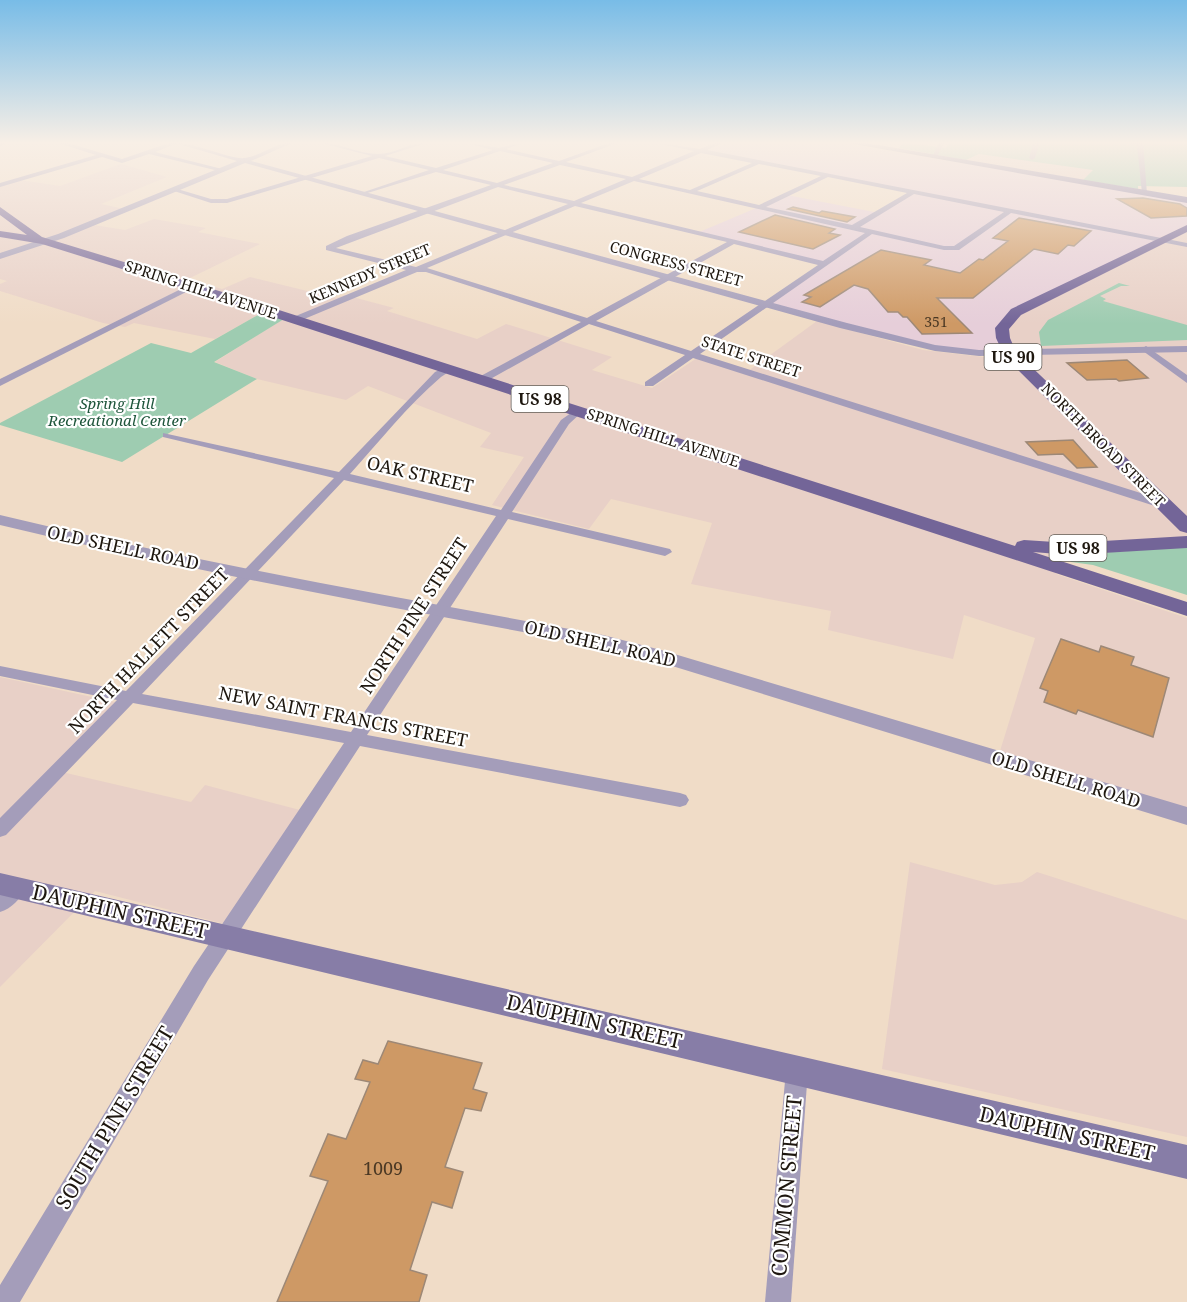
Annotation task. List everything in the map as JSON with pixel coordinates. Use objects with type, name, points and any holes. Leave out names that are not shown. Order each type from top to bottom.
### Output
[{"type":"main road","points":[[2,212],[44,241]]},
{"type":"main road","points":[[0,232],[18,223]]},
{"type":"main road","name":"NORTH BROAD STREET","points":[[1187,228],[1177,241],[1034,313],[1025,319],[1018,333],[1026,353],[1187,510]]},
{"type":"main road","name":"SPRING HILL AVENUE","points":[[0,232],[44,241],[192,287],[1187,609]]},
{"type":"main road","name":"NORTH BROAD STREET","points":[[1177,241],[1016,312],[1002,328],[1003,338],[1010,354],[1187,527]]},
{"type":"main road","name":"US 98","points":[[970,538],[1057,549],[1187,542]]},
{"type":"main road","name":"DAUPHIN STREET","points":[[6,892],[226,936],[1187,1162]]},
{"type":"street","points":[[0,256],[141,203]]},
{"type":"street","name":"CONGRESS STREET","points":[[396,203],[936,348],[1010,354],[1184,347]]},
{"type":"street","points":[[427,211],[450,203]]},
{"type":"street","points":[[575,203],[825,264]]},
{"type":"street","name":"KENNEDY STREET","points":[[294,320],[575,203]]},
{"type":"street","points":[[740,203],[944,248],[956,248],[1010,211]]},
{"type":"street","points":[[760,207],[769,203]]},
{"type":"street","points":[[853,228],[895,203]]},
{"type":"street","points":[[968,203],[1177,241]]},
{"type":"street","name":"STATE STREET","points":[[427,211],[350,238],[329,248],[427,270],[1162,504]]},
{"type":"street","points":[[649,384],[825,264],[826,261],[872,232]]},
{"type":"street","points":[[481,380],[733,242]]},
{"type":"street","points":[[0,383],[192,287]]},
{"type":"street","points":[[1146,349],[1187,380]]},
{"type":"street","name":"NORTH HALLETT STREET","points":[[0,830],[249,574],[419,394],[439,374],[448,369]]},
{"type":"street","name":"NORTH PINE STREET","points":[[226,936],[567,419],[578,411]]},
{"type":"street","name":"OAK STREET","points":[[167,435],[665,552]]},
{"type":"street","name":"OLD SHELL ROAD","points":[[0,520],[91,542],[249,574],[603,641],[661,656],[1187,816]]},
{"type":"street","name":"NEW SAINT FRANCIS STREET","points":[[0,670],[129,697],[680,800]]},
{"type":"street","name":"SOUTH PINE STREET","points":[[5,1302],[201,973],[226,936]]},
{"type":"street","name":"COMMON STREET","points":[[778,1302],[797,1070]]},
{"type":"shaded area","points":[[0,203],[104,203],[101,204],[129,210],[94,225],[125,230],[154,219],[206,228],[198,232],[260,244],[188,279],[222,289],[250,277],[336,298],[345,295],[394,308],[387,311],[477,339],[506,324],[612,357],[592,370],[652,388],[697,358],[744,374],[817,321],[923,350],[1009,360],[994,324],[1187,222],[1187,537],[1064,545],[1056,574],[1187,618],[1187,809],[1000,751],[1035,638],[964,615],[953,659],[828,630],[831,611],[691,584],[712,523],[611,499],[589,529],[492,505],[524,457],[480,447],[491,433],[368,386],[346,400],[257,379],[215,362],[283,319],[263,312],[215,339],[134,323],[125,327],[103,323],[0,291],[0,284],[7,281],[0,279]]},
{"type":"shaded area","points":[[769,203],[827,203],[879,213],[896,203],[1187,203],[1187,226],[1161,237],[1161,240],[1007,321],[1010,354],[958,351],[766,304],[824,264],[697,233]]},
{"type":"shaded area","points":[[0,677],[115,702],[49,769],[191,802],[205,785],[300,810],[225,924],[95,891],[0,987]]},
{"type":"shaded area","points":[[910,862],[995,885],[1022,882],[1037,872],[1187,920],[1187,1137],[882,1069]]},
{"type":"green space","points":[[1119,283],[1130,286],[1121,286],[1100,296],[1106,299],[1103,301],[1187,325],[1187,340],[1041,346],[1039,332],[1048,320]]},
{"type":"green space","name":"Spring Hill Recreational Center","points":[[263,312],[284,319],[214,362],[257,379],[122,462],[0,425],[151,343],[191,353]]},
{"type":"green space","points":[[1187,547],[1187,595],[1093,565],[1071,562],[1068,555]]},
{"type":"building","points":[[1124,203],[1172,203],[1187,208],[1187,216],[1151,218]]},
{"type":"building","points":[[793,207],[855,217],[847,222],[788,209]]},
{"type":"building","points":[[775,215],[835,229],[829,233],[840,235],[813,249],[739,232]]},
{"type":"building","points":[[1019,218],[1091,231],[1074,246],[1068,245],[1058,254],[1034,249],[973,298],[937,298],[972,333],[922,334],[907,317],[903,317],[898,312],[888,312],[868,289],[854,285],[820,307],[802,302],[811,297],[804,295],[881,250],[931,260],[924,265],[960,273],[979,259],[983,260],[1008,241],[993,238]]},
{"type":"building","points":[[1127,360],[1148,378],[1119,381],[1116,379],[1087,380],[1067,363]]},
{"type":"building","points":[[1073,440],[1097,467],[1077,468],[1063,454],[1038,455],[1026,442]]},
{"type":"building","points":[[1061,639],[1099,652],[1101,646],[1134,657],[1131,665],[1169,678],[1153,737],[1078,710],[1076,714],[1044,702],[1048,691],[1040,688]]},
{"type":"building","points":[[388,1041],[482,1063],[473,1089],[487,1093],[481,1111],[465,1108],[445,1167],[463,1172],[452,1208],[432,1202],[410,1270],[427,1275],[419,1302],[277,1302],[328,1181],[310,1176],[328,1134],[346,1139],[370,1082],[355,1079],[363,1060],[378,1064]]}]
